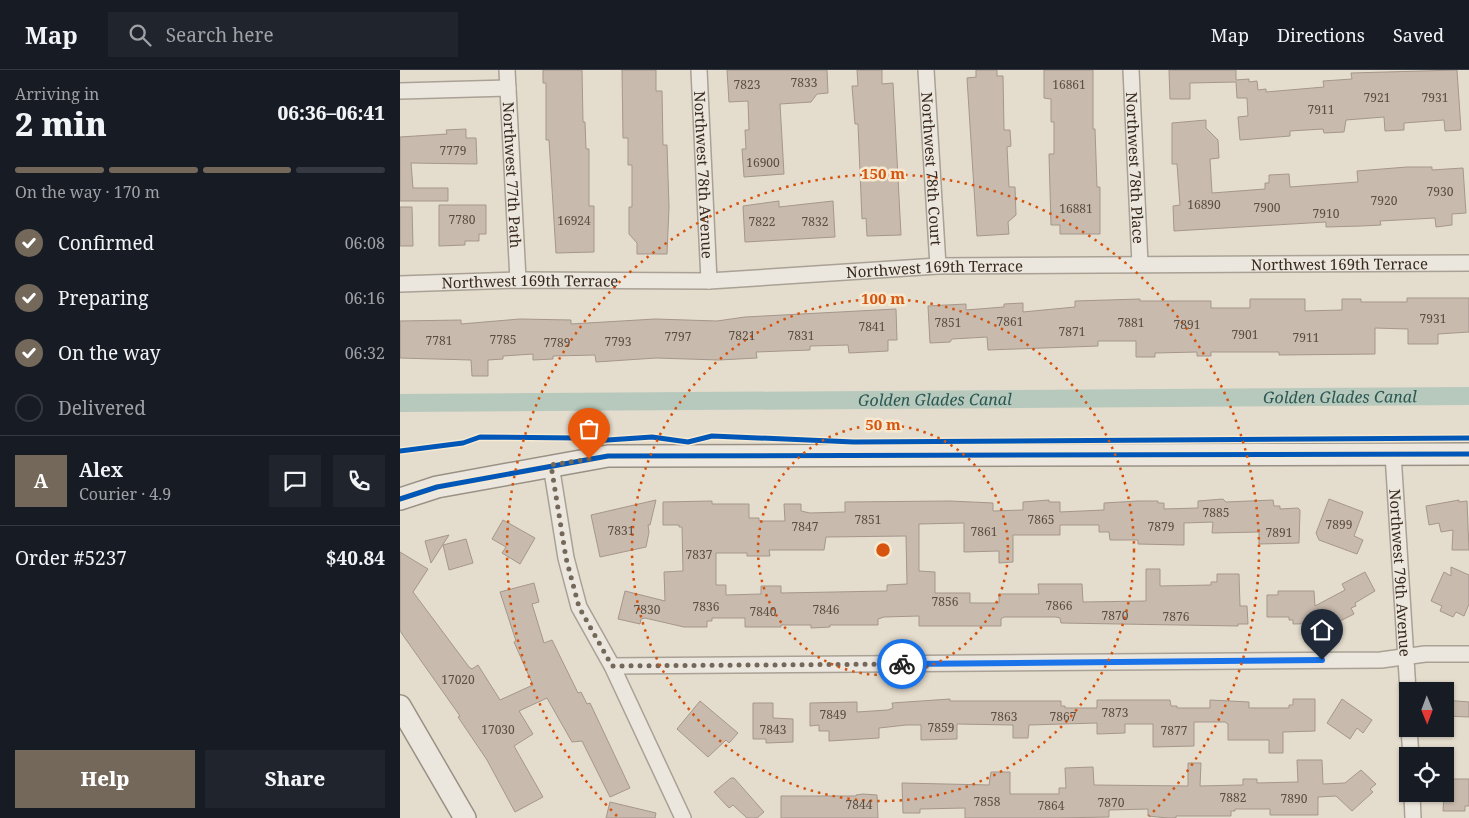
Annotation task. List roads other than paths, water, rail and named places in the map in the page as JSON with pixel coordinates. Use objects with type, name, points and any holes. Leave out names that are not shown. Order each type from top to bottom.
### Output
[{"type":"street","name":"Northwest 77th Path","points":[[507,70],[518,280]]},
{"type":"street","name":"Northwest 78th Avenue","points":[[699,70],[709,281]]},
{"type":"street","name":"Northwest 78th Court","points":[[926,70],[938,266]]},
{"type":"street","name":"Northwest 78th Place","points":[[1130,70],[1140,264]]},
{"type":"street","points":[[400,91],[508,88]]},
{"type":"street","name":"Northwest 169th Terrace","points":[[400,284],[518,280],[709,281],[938,266],[1469,263]]},
{"type":"street","name":"Northwest 79th Avenue","points":[[1393,454],[1407,682]]},
{"type":"street","points":[[400,499],[437,487],[608,456],[1469,454]]},
{"type":"street","points":[[551,465],[566,558],[579,607],[612,666],[683,818]]},
{"type":"street","points":[[612,666],[1381,660],[1425,654],[1469,654]]},
{"type":"street","points":[[400,706],[465,818]]},
{"type":"street","points":[[1412,802],[1413,818]]},
{"type":"waterway","name":"Golden Glades Canal","points":[[400,403],[1469,396]]}]
